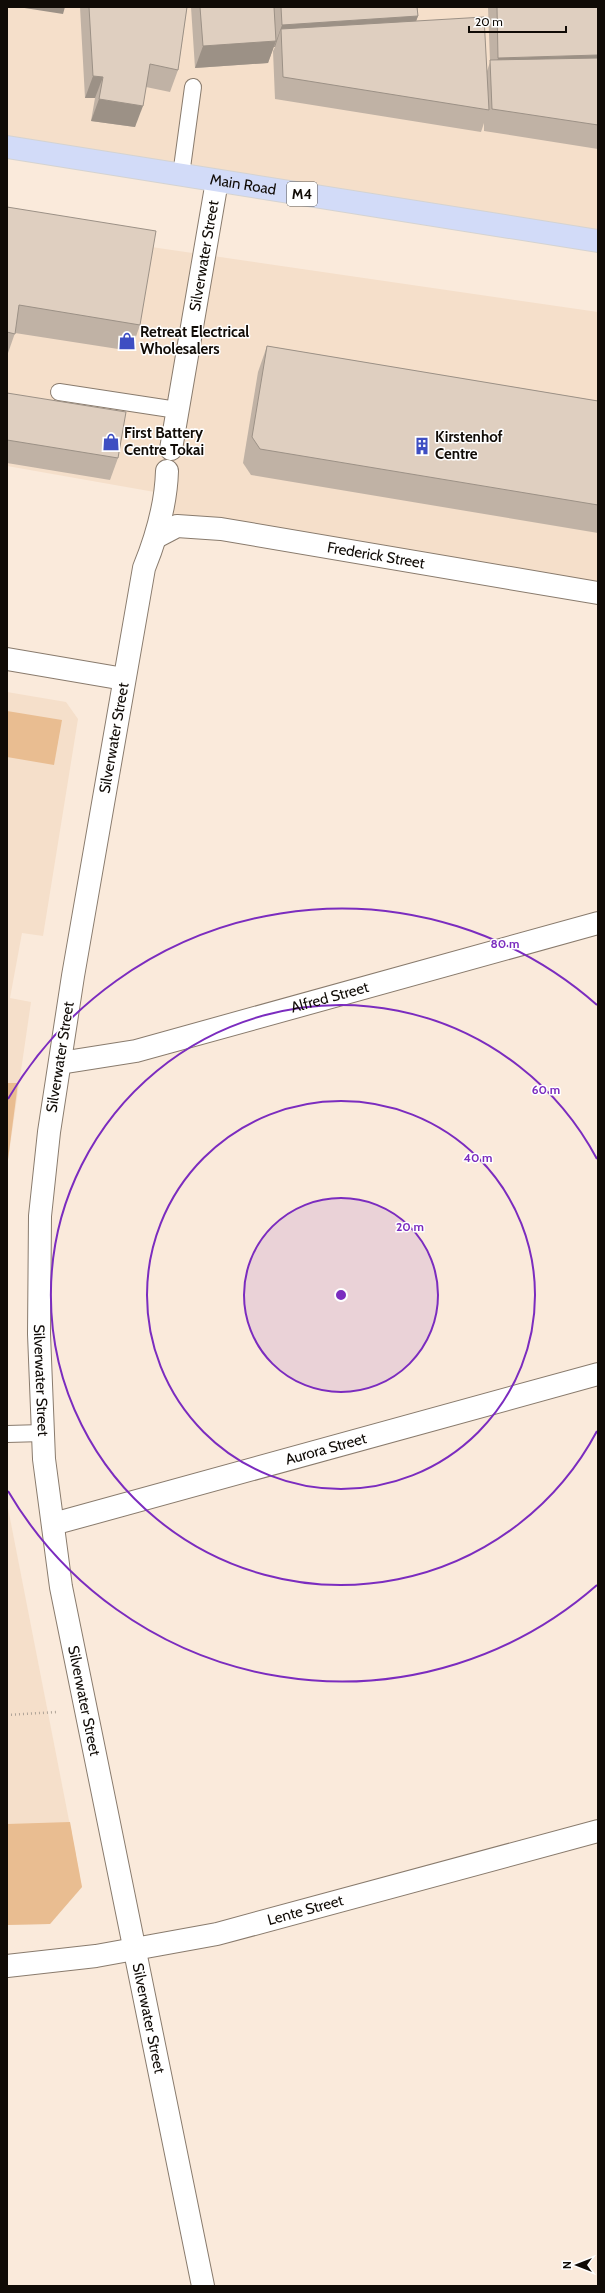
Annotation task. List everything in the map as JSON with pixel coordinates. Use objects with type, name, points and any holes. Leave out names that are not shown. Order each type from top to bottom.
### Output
[{"type":"main road","name":"Main Road","points":[[7,147],[598,241]]},
{"type":"street","name":"Silverwater Street","points":[[171,449],[217,181]]},
{"type":"street","name":"Silverwater Street","points":[[167,471],[166,494],[156,537],[144,568],[124,679],[48,1132],[40,1216],[38,1300],[44,1459],[61,1587],[133,1950],[203,2286]]},
{"type":"street","name":"Frederick Street","points":[[156,537],[177,526],[221,529],[598,593]]},
{"type":"street","points":[[7,659],[124,679]]},
{"type":"street","name":"Alfred Street","points":[[60,1063],[136,1051],[598,923]]},
{"type":"street","name":"Aurora Street","points":[[53,1524],[598,1374]]},
{"type":"street","name":"Lente Street","points":[[7,1966],[133,1950],[224,1932],[598,1831]]},
{"type":"lane","points":[[181,175],[193,87]]},
{"type":"lane","points":[[59,392],[177,410]]},
{"type":"lane","points":[[7,1434],[43,1433]]},
{"type":"path","points":[[7,1715],[49,1714],[65,1711]]},
{"type":"shaded area","points":[[7,7],[598,7],[598,241],[7,147]]},
{"type":"shaded area","points":[[7,226],[598,312],[598,593],[221,529],[156,537],[166,494],[7,466]]},
{"type":"shaded area","points":[[7,692],[66,702],[78,719],[43,936],[22,933],[10,998],[31,1002],[7,1167]]},
{"type":"shaded area","points":[[7,711],[62,720],[54,765],[7,757]]},
{"type":"shaded area","points":[[7,1083],[18,1083],[7,1167]]},
{"type":"shaded area","points":[[7,1503],[82,1887],[50,1924],[7,1925]]},
{"type":"shaded area","points":[[70,1822],[82,1887],[50,1924],[7,1925],[7,1824]]},
{"type":"building","points":[[89,7],[187,7],[178,70],[150,64],[143,106],[99,99],[103,77],[93,76]]},
{"type":"building","points":[[200,7],[274,7],[276,41],[203,46]]},
{"type":"building","points":[[281,7],[417,7],[418,16],[282,25]]},
{"type":"building","points":[[497,7],[598,7],[598,55],[498,58]]},
{"type":"building","points":[[484,17],[489,110],[283,77],[281,29]]},
{"type":"building","points":[[598,58],[598,125],[492,109],[490,60]]},
{"type":"building","points":[[7,207],[156,231],[140,325],[19,305],[15,334],[7,332]]},
{"type":"building","name":"Kirstenhof Centre","points":[[267,346],[598,401],[598,505],[260,449],[252,437]]},
{"type":"building","points":[[7,393],[126,412],[118,458],[7,440]]},
{"type":"place","name":"Retreat Electrical Wholesalers","points":[[127,341]]},
{"type":"place","name":"First Battery Centre Tokai","points":[[111,442]]},
{"type":"place","name":"Kirstenhof Centre","points":[[422,446]]}]
